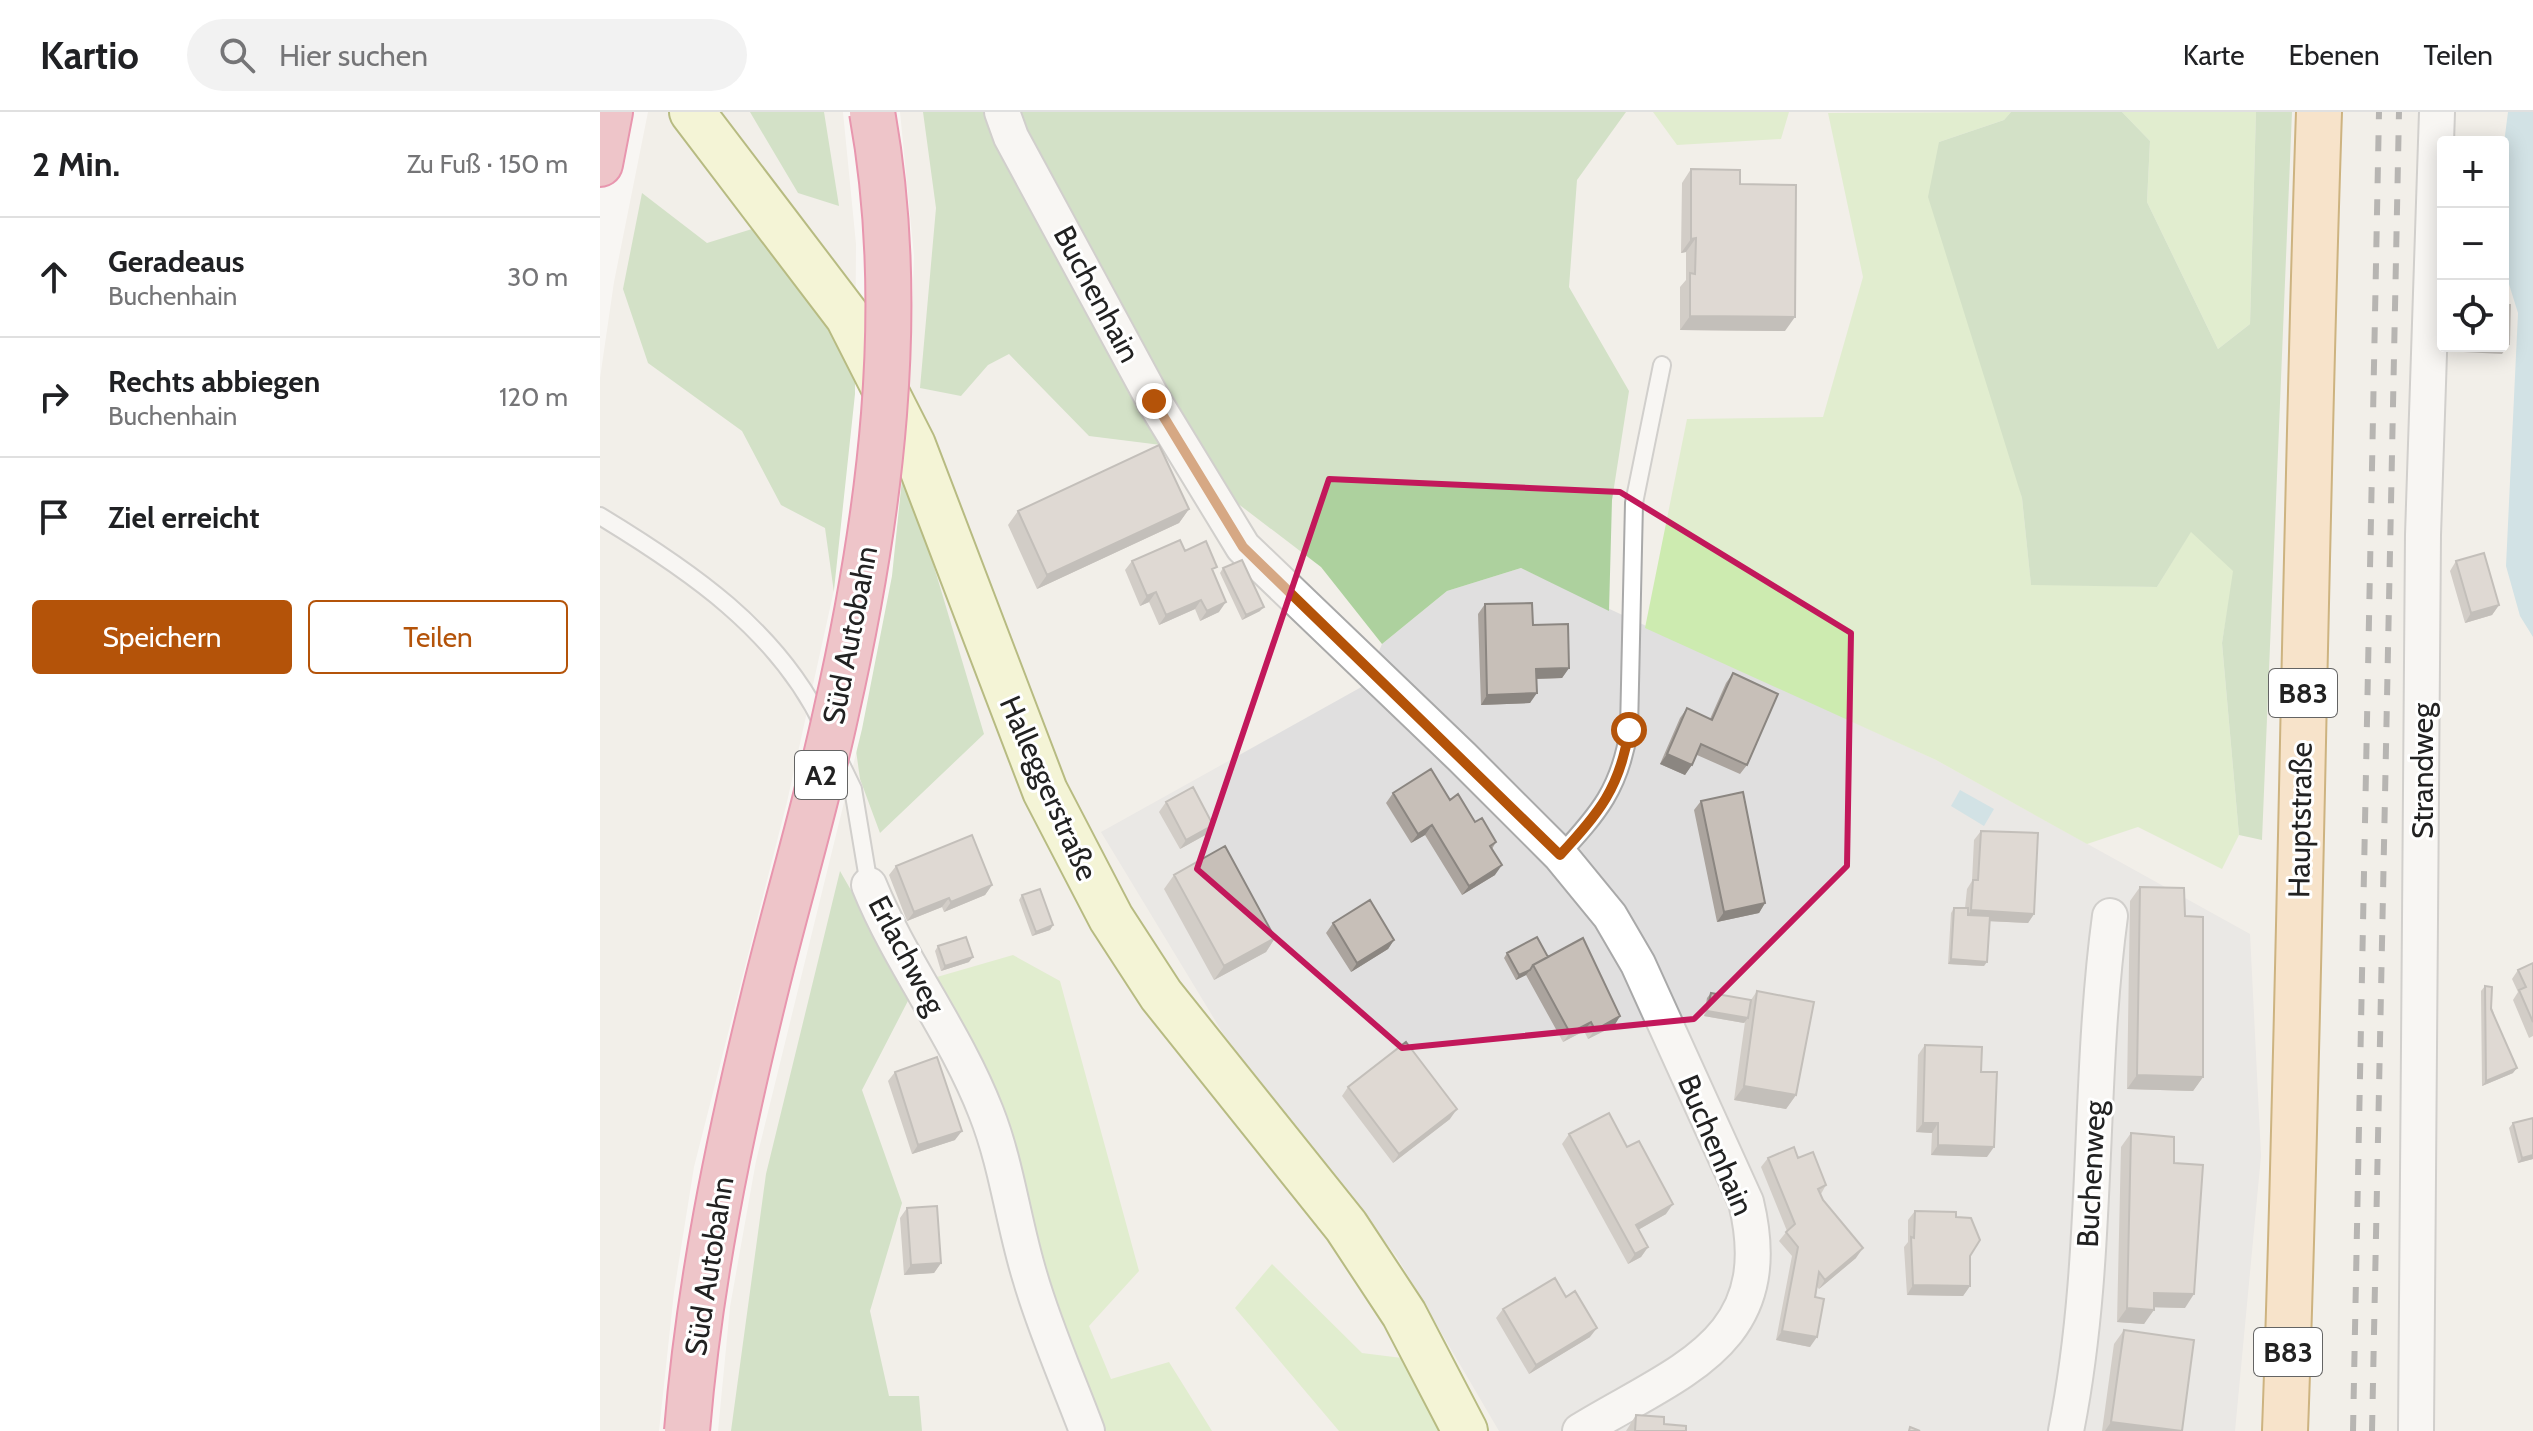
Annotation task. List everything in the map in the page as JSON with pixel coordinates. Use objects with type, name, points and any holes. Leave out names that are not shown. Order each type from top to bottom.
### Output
[{"type":"highway","points":[[600,164],[610,112]]},
{"type":"highway","name":"Süd Autobahn","points":[[687,1431],[698,1313],[721,1180],[763,999],[836,714],[864,578],[879,466],[887,352],[886,238],[872,112]]},
{"type":"main road","name":"Halleggerstraße","points":[[692,112],[848,317],[913,445],[1045,791],[1111,918],[1161,995],[1346,1226],[1404,1314],[1465,1431]]},
{"type":"main road","name":"Hauptstraße","points":[[2285,1431],[2294,1224],[2294,1050],[2319,112]]},
{"type":"street","name":"Buchenhain","points":[[1002,112],[1011,137],[1154,401],[1243,547],[1560,855],[1610,916],[1638,964],[1746,1202],[1755,1240],[1755,1268],[1748,1296],[1723,1337],[1702,1356],[1580,1431]]},
{"type":"street","name":"Strandweg","points":[[2416,1431],[2423,535],[2437,112]]},
{"type":"street","name":"Erlachweg","points":[[869,885],[882,918],[970,1073],[988,1115],[1006,1171],[1030,1277],[1087,1431]]},
{"type":"street","name":"Buchenweg","points":[[2066,1431],[2084,1320],[2102,978],[2110,916]]},
{"type":"lane","points":[[1560,855],[1597,815],[1617,784],[1625,759],[1629,730],[1634,503],[1662,365]]},
{"type":"lane","name":"Erlachweg","points":[[600,516],[676,562],[767,640],[809,695],[853,789],[869,885]]},
{"type":"highlighted area","points":[[1329,479],[1620,492],[1851,633],[1847,866],[1694,1019],[1402,1048],[1197,869]]},
{"type":"shaded area","points":[[1521,568],[1936,760],[2250,934],[2261,1156],[2235,1431],[1499,1431],[1397,1257],[1224,1035],[1101,832],[1365,685],[1382,644],[1447,591]]},
{"type":"green space","points":[[750,112],[824,112],[839,206],[798,193]]},
{"type":"green space","points":[[923,112],[1626,112],[1577,180],[1569,287],[1629,391],[1612,500],[1609,611],[1521,568],[1447,591],[1382,644],[1321,567],[1161,445],[1089,436],[1009,354],[988,365],[961,396],[920,388],[936,208]]},
{"type":"green space","points":[[1653,112],[1789,112],[1781,139],[1677,145]]},
{"type":"green space","points":[[2011,112],[2004,120],[1939,142],[2022,498],[2031,584],[2157,587],[2191,531],[2234,571],[2222,643],[2239,835],[2222,869],[2138,827],[2087,844],[1936,760],[1645,628],[1687,419],[1823,417],[1863,277],[1828,113]]},
{"type":"green space","points":[[2011,112],[2122,112],[2150,141],[2147,202],[2218,349],[2250,324],[2256,112],[2292,112],[2262,840],[2239,835],[2222,643],[2233,571],[2191,532],[2157,587],[2031,585],[2022,498],[1928,197],[1939,142],[2004,120]]},
{"type":"green space","points":[[2122,112],[2256,112],[2250,324],[2218,349],[2147,202],[2150,141]]},
{"type":"green space","points":[[642,193],[707,243],[765,225],[840,349],[912,493],[984,734],[880,833],[860,779],[825,528],[781,505],[742,431],[648,363],[623,289]]},
{"type":"green space","points":[[840,871],[911,995],[862,1090],[902,1203],[870,1311],[889,1396],[919,1396],[922,1431],[731,1431],[766,1174]]},
{"type":"green space","points":[[1013,955],[1060,981],[1139,1271],[1089,1326],[1111,1379],[1169,1362],[1212,1431],[1100,1431],[930,979]]},
{"type":"green space","points":[[1272,1264],[1362,1353],[1402,1358],[1442,1431],[1339,1431],[1235,1308]]},
{"type":"water","points":[[2508,112],[2533,112],[2533,637],[2520,616],[2506,566],[2518,313],[2509,284],[2509,136],[2505,136]]},
{"type":"water","points":[[1960,790],[1994,809],[1984,826],[1951,806]]},
{"type":"pier","points":[[600,112],[648,112],[614,282],[600,378]]},
{"type":"pier","points":[[843,112],[900,112],[914,256],[909,411],[892,576],[862,729],[756,1161],[730,1307],[718,1431],[659,1431],[674,1292],[694,1167],[787,802],[834,590],[855,394],[856,244]]},
{"type":"building","points":[[1691,169],[1740,170],[1740,184],[1796,185],[1795,317],[1690,316],[1690,273],[1695,274],[1696,238],[1691,239]]},
{"type":"building","points":[[1159,445],[1189,509],[1047,575],[1018,511]]},
{"type":"building","points":[[1180,540],[1185,551],[1206,541],[1217,567],[1212,569],[1226,602],[1207,611],[1201,600],[1166,615],[1156,592],[1147,596],[1132,561]]},
{"type":"building","points":[[2484,553],[2499,605],[2471,613],[2456,561]]},
{"type":"building","points":[[1242,560],[1264,607],[1246,615],[1223,568]]},
{"type":"building","points":[[1532,603],[1533,625],[1568,624],[1569,668],[1536,669],[1537,693],[1487,695],[1485,604]]},
{"type":"building","points":[[1733,673],[1778,694],[1747,765],[1701,744],[1692,765],[1667,754],[1687,708],[1712,720]]},
{"type":"building","points":[[1431,769],[1450,800],[1458,794],[1475,822],[1482,818],[1496,842],[1490,846],[1502,865],[1469,886],[1432,825],[1418,834],[1393,793]]},
{"type":"building","points":[[1193,787],[1213,825],[1186,840],[1166,802]]},
{"type":"building","points":[[1743,792],[1765,903],[1724,912],[1701,801]]},
{"type":"building","points":[[1981,831],[2038,833],[2034,914],[1971,910],[1973,880],[1978,880]]},
{"type":"building","points":[[972,835],[992,885],[951,902],[949,898],[914,912],[896,866]]},
{"type":"building","points":[[1225,846],[1275,938],[1224,966],[1174,875]]},
{"type":"building","points":[[2140,887],[2184,888],[2185,916],[2203,917],[2203,1077],[2137,1075]]},
{"type":"building","points":[[1040,889],[1053,925],[1036,932],[1022,895]]},
{"type":"building","points":[[1370,900],[1394,940],[1357,963],[1333,923]]},
{"type":"building","points":[[1954,908],[1968,908],[1968,915],[1990,916],[1987,962],[1951,959]]},
{"type":"building","points":[[966,937],[973,957],[945,966],[938,946]]},
{"type":"building","points":[[1537,937],[1548,957],[1519,975],[1507,953]]},
{"type":"building","points":[[1583,938],[1620,1016],[1595,1030],[1591,1022],[1570,1033],[1533,965]]},
{"type":"building","points":[[2533,963],[2533,1022],[2519,990],[2526,987],[2518,970]]},
{"type":"building","points":[[2485,986],[2492,987],[2491,1009],[2517,1068],[2486,1081]]},
{"type":"building","points":[[1757,991],[1814,1002],[1796,1095],[1744,1086]]},
{"type":"building","points":[[1711,993],[1751,1000],[1748,1018],[1707,1011]]},
{"type":"building","points":[[1406,1042],[1457,1109],[1399,1154],[1348,1087]]},
{"type":"building","points":[[1925,1045],[1982,1047],[1981,1072],[1997,1072],[1994,1147],[1938,1145],[1938,1123],[1923,1123]]},
{"type":"building","points":[[937,1057],[962,1131],[918,1145],[895,1072]]},
{"type":"building","points":[[1609,1113],[1627,1147],[1639,1141],[1673,1204],[1636,1225],[1648,1247],[1635,1254],[1569,1134]]},
{"type":"building","points":[[2533,1118],[2533,1155],[2522,1158],[2513,1123]]},
{"type":"building","points":[[2131,1133],[2174,1137],[2174,1163],[2203,1165],[2194,1294],[2154,1293],[2154,1310],[2127,1308]]},
{"type":"building","points":[[1794,1147],[1798,1158],[1813,1152],[1826,1185],[1818,1189],[1823,1200],[1863,1248],[1825,1280],[1819,1272],[1815,1297],[1824,1299],[1817,1337],[1782,1331],[1798,1247],[1786,1232],[1795,1224],[1768,1158]]},
{"type":"building","points":[[937,1206],[941,1263],[911,1265],[907,1208]]},
{"type":"building","points":[[1915,1211],[1956,1212],[1956,1217],[1971,1218],[1980,1240],[1970,1256],[1970,1286],[1913,1285],[1911,1237],[1914,1238]]},
{"type":"building","points":[[1555,1278],[1566,1297],[1575,1291],[1597,1328],[1536,1365],[1503,1309]]},
{"type":"building","points":[[2124,1330],[2194,1340],[2182,1431],[2111,1422]]},
{"type":"building","points":[[1636,1415],[1664,1417],[1664,1424],[1686,1426],[1686,1431],[1635,1431]]},
{"type":"railway","points":[[2353,1431],[2379,112]]},
{"type":"railway","points":[[2372,1431],[2399,112]]},
{"type":"route","points":[[1154,401],[1243,547],[1560,855],[1597,815],[1617,784],[1629,730]]}]
